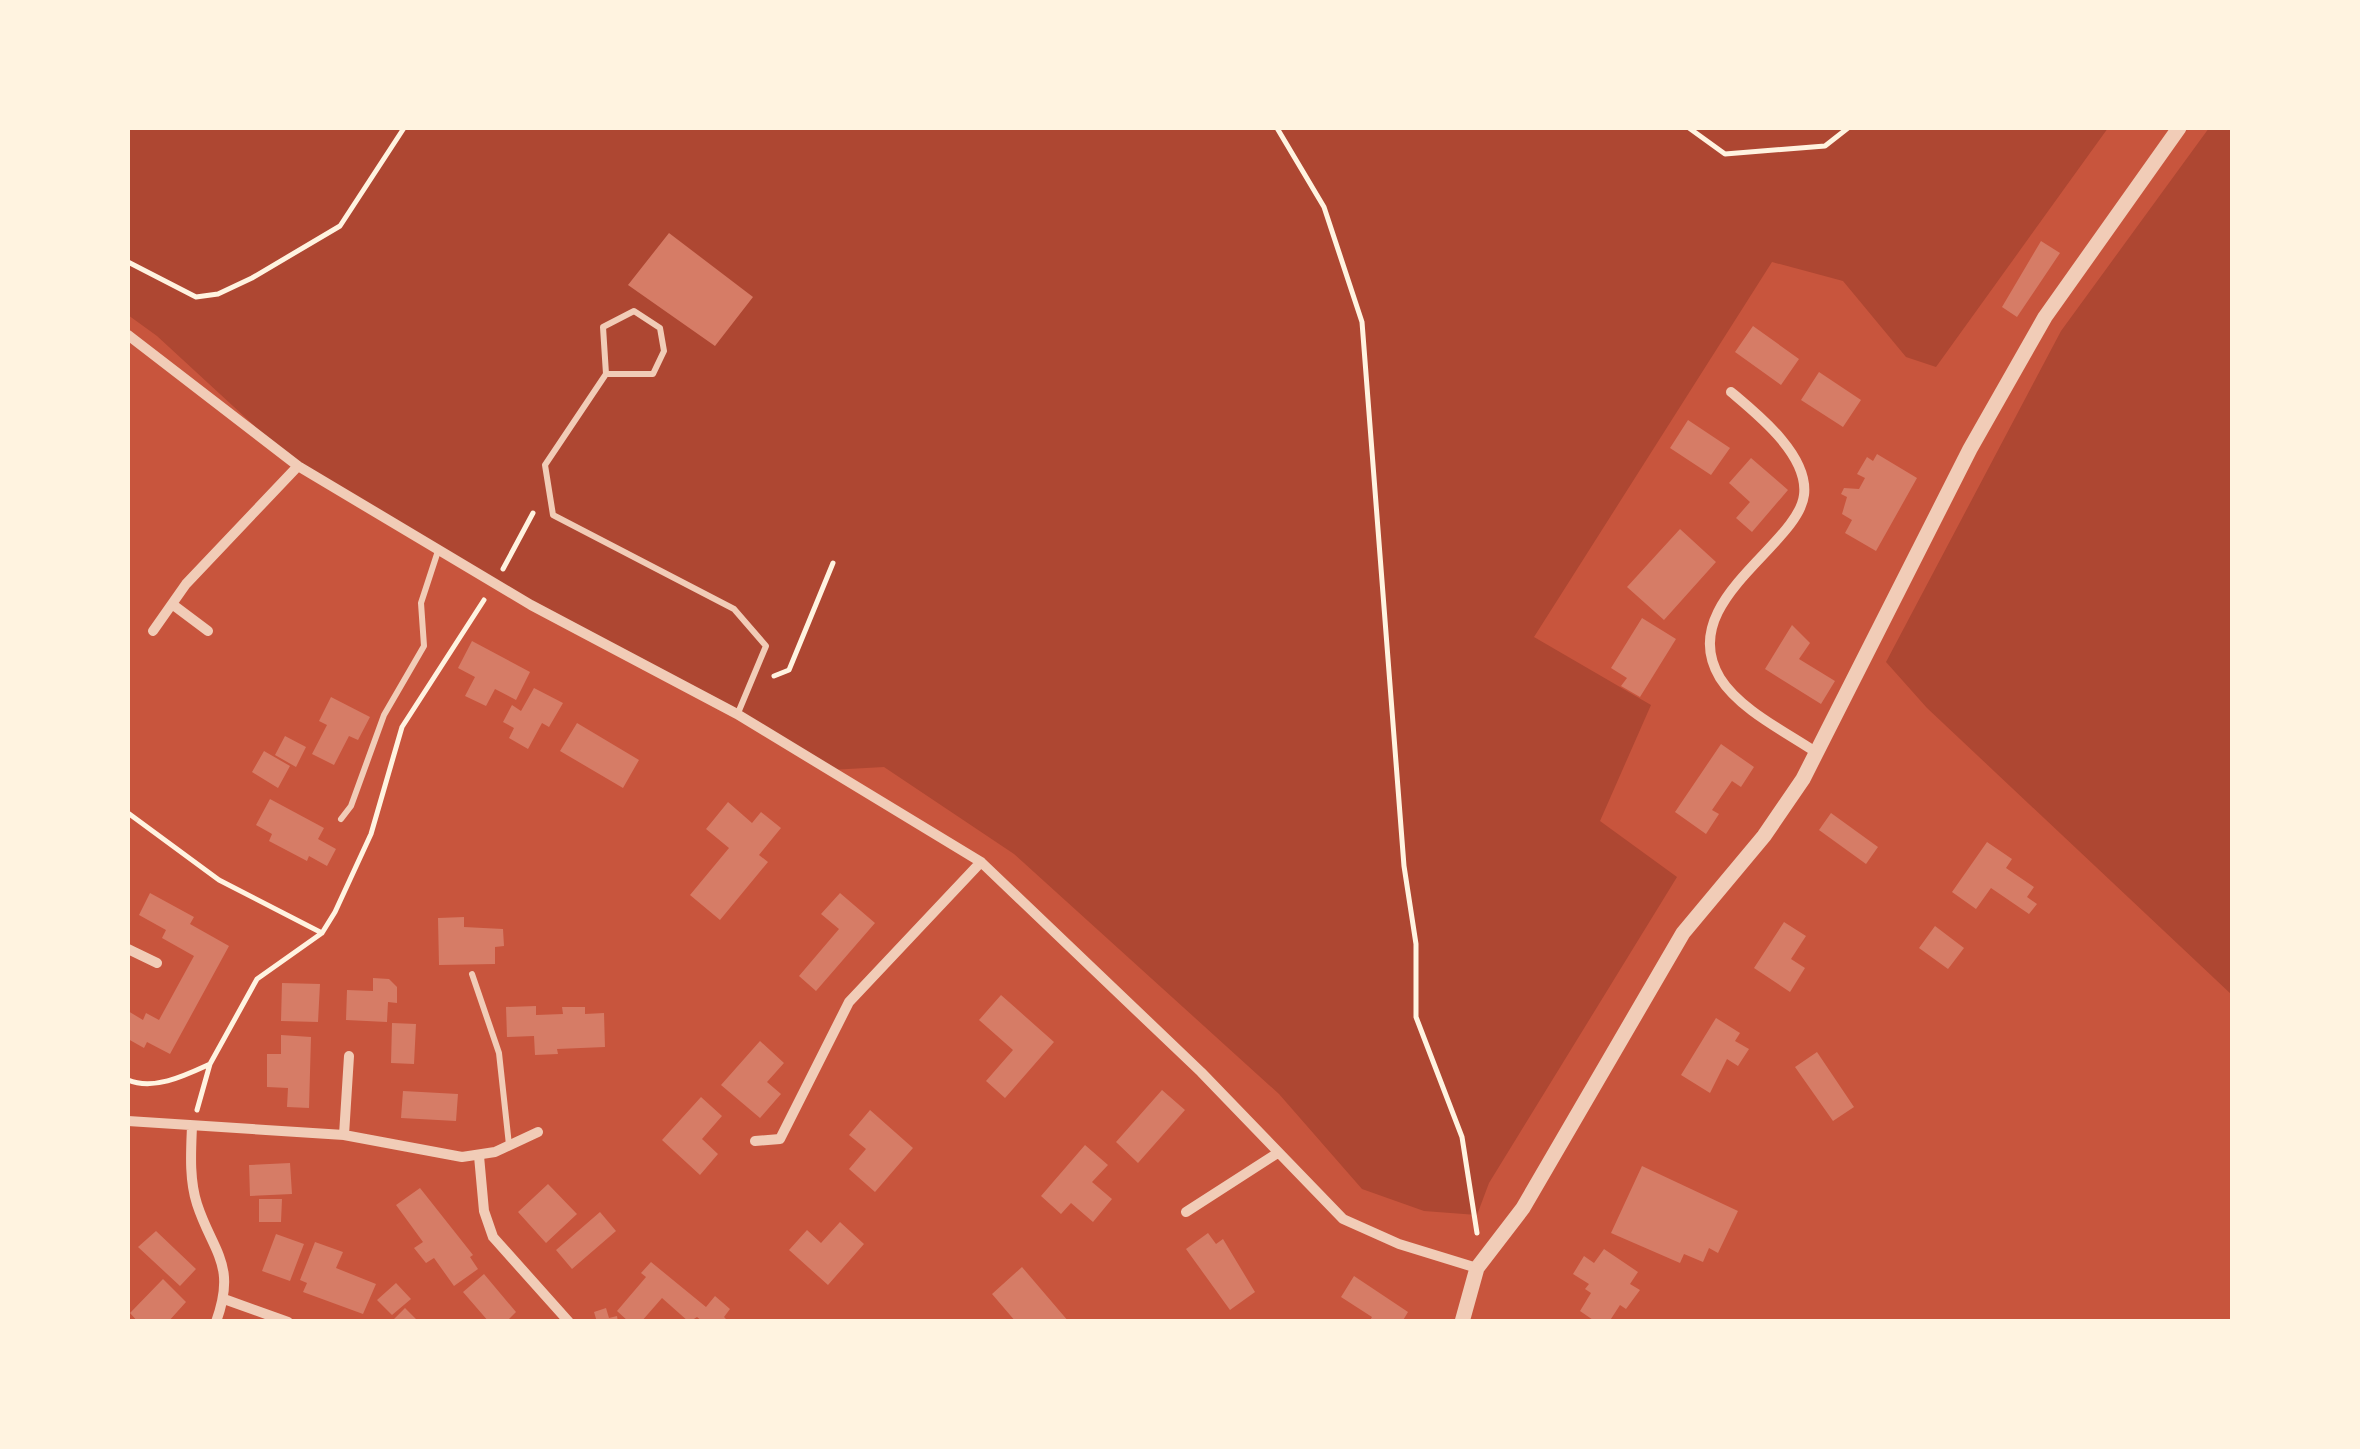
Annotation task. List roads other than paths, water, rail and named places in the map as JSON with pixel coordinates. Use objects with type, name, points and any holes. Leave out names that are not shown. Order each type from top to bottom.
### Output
[{"type":"street","points":[[1462,1322],[1477,1268],[1523,1208],[1683,933],[1785,808],[1970,450],[2045,317],[2179,128]]},
{"type":"street","points":[[128,335],[298,466],[531,605],[737,714],[982,862],[1201,1072],[1276,1154],[1343,1219],[1399,1244],[1477,1268]]},
{"type":"street","points":[[1731,392],[1773,427],[1798,469],[1805,497],[1795,516],[1727,596],[1714,625],[1715,668],[1736,696],[1816,753]]},
{"type":"street","points":[[153,631],[172,604],[298,466]]},
{"type":"street","points":[[172,604],[208,631]]},
{"type":"street","points":[[756,1141],[780,1139],[849,1002],[982,862]]},
{"type":"street","points":[[128,949],[157,963]]},
{"type":"street","points":[[344,1135],[349,1056]]},
{"type":"street","points":[[128,1121],[344,1135],[450,1155],[479,1156],[538,1132]]},
{"type":"street","points":[[192,1126],[194,1190],[222,1253],[224,1300],[216,1322]]},
{"type":"street","points":[[1186,1212],[1276,1154]]},
{"type":"street","points":[[479,1156],[484,1211],[493,1238],[569,1322]]},
{"type":"street","points":[[224,1300],[288,1322]]},
{"type":"lane","points":[[606,374],[653,374],[664,351],[660,328],[634,311],[603,327],[606,374],[545,464],[553,515],[734,610],[766,646],[737,714]]},
{"type":"lane","points":[[341,819],[351,806],[384,715],[424,646],[421,603],[438,550]]},
{"type":"lane","points":[[472,974],[499,1054],[509,1146]]}]
